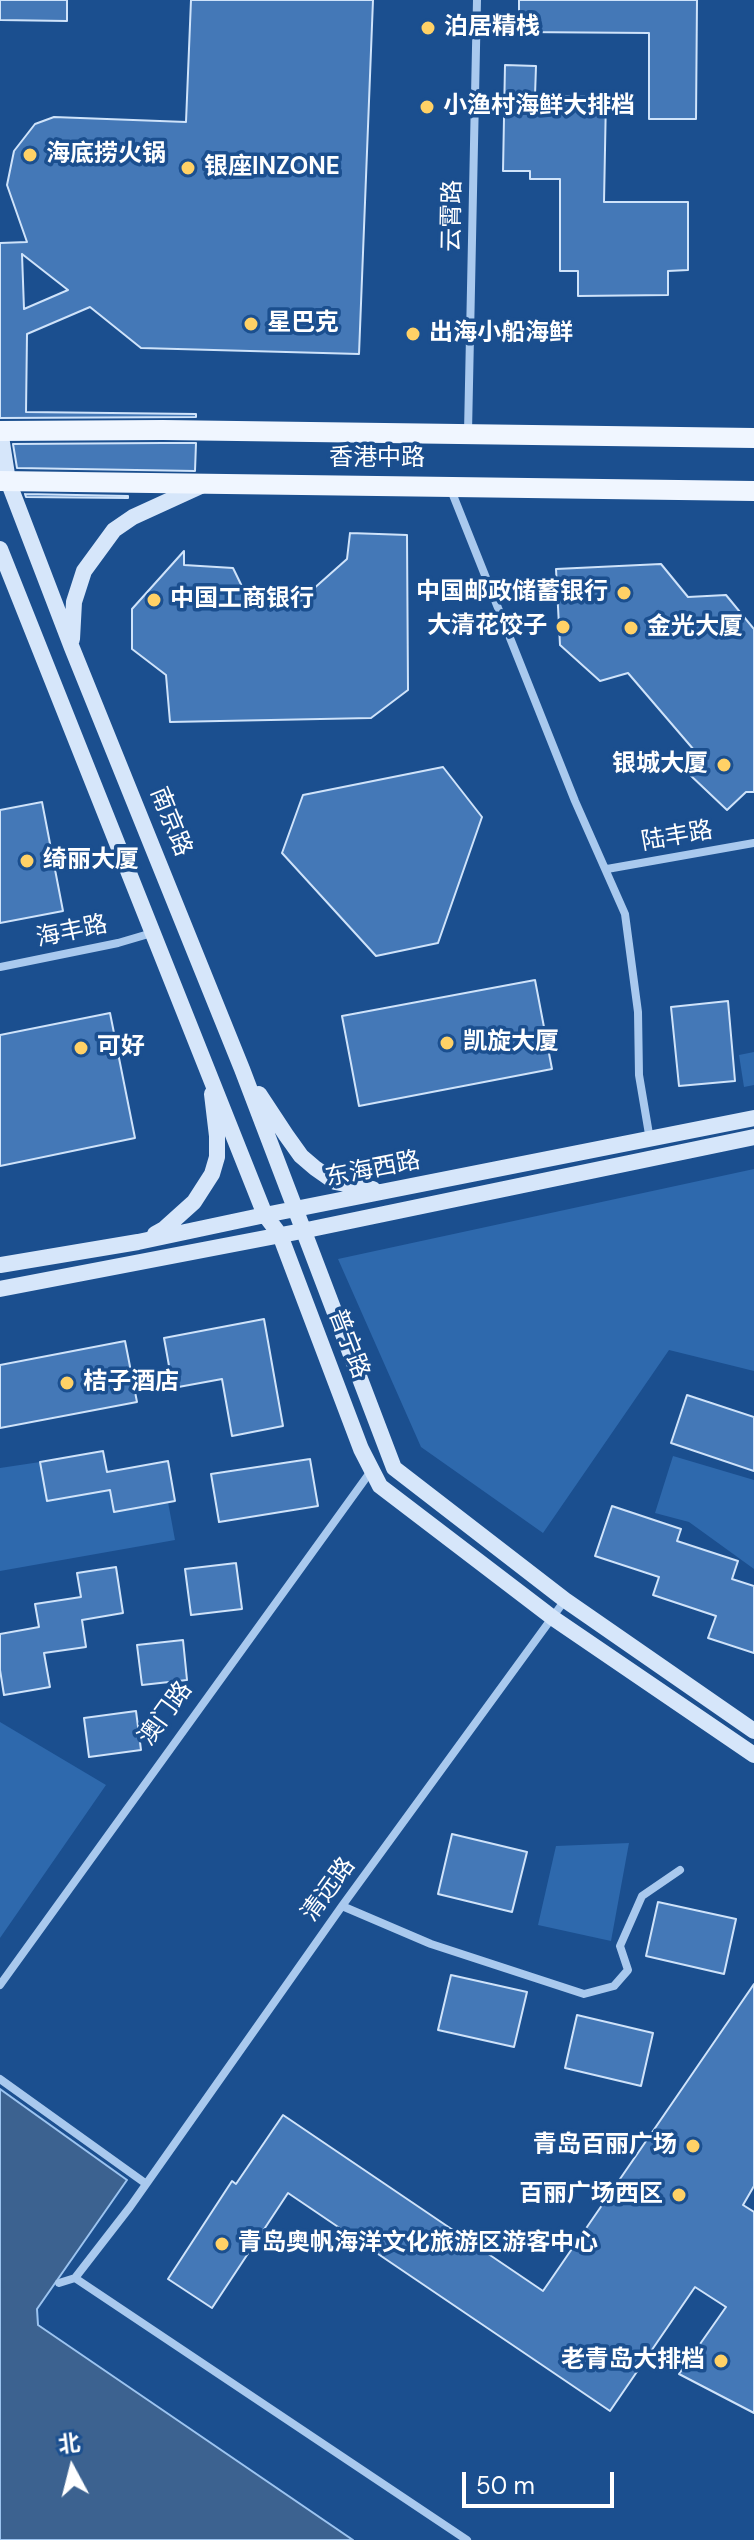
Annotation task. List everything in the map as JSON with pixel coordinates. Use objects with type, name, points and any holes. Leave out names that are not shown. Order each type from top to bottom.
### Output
[{"type":"main road","name":"香港中路","points":[[0,431],[163,430],[754,438]]},
{"type":"main road","name":"南京路","points":[[0,431],[4,481],[242,1069],[302,1231]]},
{"type":"main road","name":"香港中路","points":[[4,481],[754,491]]},
{"type":"main road","points":[[72,648],[74,602],[84,571],[114,530],[133,517],[206,484]]},
{"type":"main road","points":[[0,549],[210,1081],[224,1108],[265,1215],[280,1235],[0,1289]]},
{"type":"main road","points":[[242,1069],[301,1156],[315,1168],[343,1185],[390,1191]]},
{"type":"main road","points":[[138,1242],[164,1229],[180,1216],[194,1202],[212,1174],[217,1157],[217,1136],[210,1081]]},
{"type":"main road","name":"东海西路","points":[[0,1265],[138,1242],[754,1118]]},
{"type":"main road","name":"东海西路","points":[[280,1235],[754,1137]]},
{"type":"main road","name":"普宁路","points":[[302,1231],[386,1452]]},
{"type":"main road","name":"普宁路","points":[[280,1235],[371,1471]]},
{"type":"main road","points":[[386,1452],[394,1468],[417,1488],[565,1600],[754,1731]]},
{"type":"main road","name":"澳门路","points":[[371,1471],[386,1452]]},
{"type":"main road","points":[[371,1471],[380,1486],[553,1618],[754,1755]]},
{"type":"street","name":"云霄路","points":[[468,433],[477,0]]},
{"type":"street","points":[[449,485],[575,801],[625,914],[638,1012],[639,1075],[650,1140]]},
{"type":"street","name":"陆丰路","points":[[607,869],[754,843]]},
{"type":"street","name":"海丰路","points":[[0,967],[152,933]]},
{"type":"street","name":"澳门路","points":[[0,1985],[371,1471]]},
{"type":"street","name":"清远路","points":[[75,2278],[130,2207],[342,1906],[565,1600]]},
{"type":"street","points":[[342,1906],[431,1944],[584,1994],[614,1986],[628,1970],[620,1946],[642,1896],[680,1870]]},
{"type":"street","points":[[0,2079],[145,2183]]},
{"type":"street","points":[[59,2283],[75,2278],[467,2540]]},
{"type":"shaded area","points":[[754,1052],[754,1085],[744,1087],[739,1055]]},
{"type":"shaded area","points":[[754,1169],[754,1371],[669,1350],[543,1533],[421,1447],[338,1259]]},
{"type":"shaded area","points":[[673,1456],[754,1480],[754,1569],[689,1522],[655,1513]]},
{"type":"shaded area","points":[[40,1462],[47,1501],[110,1490],[168,1502],[175,1540],[0,1571],[0,1468]]},
{"type":"shaded area","points":[[0,1722],[106,1785],[0,1938]]},
{"type":"shaded area","points":[[629,1843],[611,1941],[538,1925],[556,1846]]},
{"type":"shaded area","points":[[0,2089],[127,2180],[37,2309],[38,2325],[353,2540],[0,2540]]},
{"type":"building","points":[[0,0],[67,0],[67,21],[0,20]]},
{"type":"building","name":"银座INZONE","points":[[191,0],[373,0],[359,354],[141,348],[90,307],[27,334],[26,412],[196,414],[196,417],[0,418],[0,243],[27,242],[7,185],[14,151],[35,124],[54,117],[186,122]],"holes":[[[22,254],[68,290],[24,309]]]},
{"type":"building","points":[[519,0],[697,0],[696,119],[649,119],[649,33],[519,32]]},
{"type":"building","points":[[505,65],[536,66],[535,96],[606,97],[604,202],[688,202],[688,270],[668,271],[668,295],[578,296],[578,271],[560,271],[560,179],[530,179],[530,171],[503,171]]},
{"type":"building","points":[[196,443],[195,471],[17,468],[13,444]]},
{"type":"building","points":[[25,494],[128,496],[128,498],[26,497]]},
{"type":"building","points":[[350,533],[407,535],[408,690],[371,718],[170,722],[166,675],[132,649],[132,609],[184,551],[184,565],[233,568],[252,607],[293,607],[347,559]]},
{"type":"building","points":[[661,564],[688,597],[726,595],[754,629],[754,792],[746,792],[727,810],[688,773],[700,757],[628,673],[600,681],[560,645],[556,569]]},
{"type":"building","points":[[443,767],[482,817],[438,943],[376,956],[282,853],[303,795]]},
{"type":"building","name":"绮丽大厦","points":[[42,802],[63,911],[0,923],[0,810]]},
{"type":"building","name":"凯旋大厦","points":[[535,980],[552,1069],[359,1106],[342,1016]]},
{"type":"building","points":[[728,1001],[735,1081],[679,1086],[671,1007]]},
{"type":"building","points":[[110,1013],[135,1138],[0,1166],[0,1035]]},
{"type":"building","points":[[264,1319],[283,1426],[232,1436],[222,1379],[173,1388],[164,1338]]},
{"type":"building","name":"桔子酒店","points":[[125,1341],[137,1402],[0,1428],[0,1365]]},
{"type":"building","points":[[687,1395],[754,1417],[754,1471],[671,1443]]},
{"type":"building","points":[[103,1451],[107,1472],[168,1461],[175,1501],[114,1512],[110,1490],[47,1501],[40,1462]]},
{"type":"building","points":[[310,1459],[318,1506],[219,1522],[211,1474]]},
{"type":"building","points":[[612,1506],[681,1529],[677,1541],[738,1561],[732,1579],[754,1586],[754,1653],[708,1638],[716,1616],[653,1595],[659,1577],[595,1556]]},
{"type":"building","points":[[236,1563],[242,1609],[191,1615],[185,1569]]},
{"type":"building","points":[[116,1567],[123,1613],[82,1620],[86,1647],[44,1653],[50,1687],[4,1695],[0,1634],[39,1627],[35,1604],[81,1597],[77,1573]]},
{"type":"building","points":[[183,1640],[187,1680],[142,1685],[137,1645]]},
{"type":"building","points":[[136,1711],[141,1750],[89,1757],[84,1718]]},
{"type":"building","points":[[452,1834],[527,1852],[512,1912],[438,1894]]},
{"type":"building","points":[[658,1902],[736,1919],[724,1974],[646,1956]]},
{"type":"building","points":[[451,1975],[527,1992],[514,2047],[438,2030]]},
{"type":"building","name":"青岛百丽广场","points":[[754,1984],[754,2186],[743,2205],[754,2212],[754,2413],[679,2374],[726,2307],[695,2287],[610,2411],[288,2193],[212,2308],[168,2279],[232,2181],[236,2184],[283,2115],[543,2291]]},
{"type":"building","points":[[577,2015],[653,2033],[641,2086],[565,2068]]},
{"type":"place","name":"泊居精栈","points":[[428,28]]},
{"type":"place","name":"小渔村海鲜大排档","points":[[427,107]]},
{"type":"place","name":"海底捞火锅","points":[[30,155]]},
{"type":"place","name":"银座INZONE","points":[[188,168]]},
{"type":"place","name":"星巴克","points":[[251,324]]},
{"type":"place","name":"出海小船海鲜","points":[[413,334]]},
{"type":"place","name":"中国邮政储蓄银行","points":[[624,593]]},
{"type":"place","name":"中国工商银行","points":[[154,600]]},
{"type":"place","name":"大清花饺子","points":[[563,627]]},
{"type":"place","name":"金光大厦","points":[[631,628]]},
{"type":"place","name":"银城大厦","points":[[724,765]]},
{"type":"place","name":"绮丽大厦","points":[[27,861]]},
{"type":"place","name":"凯旋大厦","points":[[447,1043]]},
{"type":"place","name":"可好","points":[[81,1048]]},
{"type":"place","name":"桔子酒店","points":[[67,1383]]},
{"type":"place","name":"青岛百丽广场","points":[[693,2146]]},
{"type":"place","name":"百丽广场西区","points":[[679,2195]]},
{"type":"place","name":"青岛奥帆海洋文化旅游区游客中心","points":[[222,2244]]},
{"type":"place","name":"老青岛大排档","points":[[721,2361]]}]
